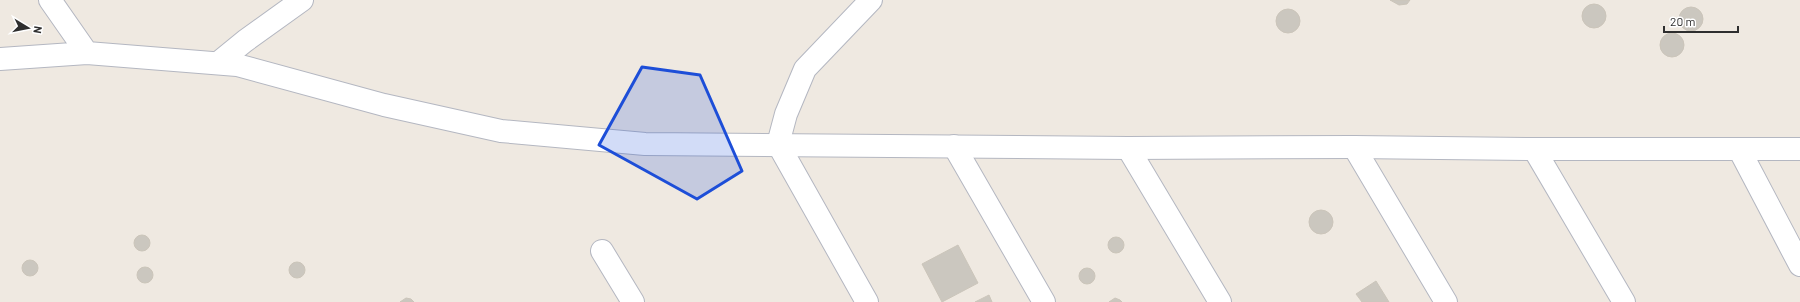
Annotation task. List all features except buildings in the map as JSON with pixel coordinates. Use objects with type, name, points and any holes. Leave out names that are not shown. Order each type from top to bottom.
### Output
[{"type":"street","points":[[50,0],[87,53]]},
{"type":"street","points":[[218,63],[245,41],[302,0]]},
{"type":"street","points":[[867,302],[778,144],[786,114],[805,70],[871,0]]},
{"type":"street","points":[[0,59],[87,53],[237,65],[384,106],[501,131],[645,144],[1128,148],[1354,147],[1534,150],[1800,149]]},
{"type":"street","points":[[954,146],[1044,302]]},
{"type":"street","points":[[1354,147],[1446,302]]},
{"type":"street","points":[[1128,148],[1220,302]]},
{"type":"street","points":[[1739,149],[1800,265]]},
{"type":"street","points":[[1534,150],[1624,302]]},
{"type":"street","points":[[602,251],[633,302]]},
{"type":"highlighted area","points":[[642,67],[700,75],[742,171],[697,199],[599,145]]}]
